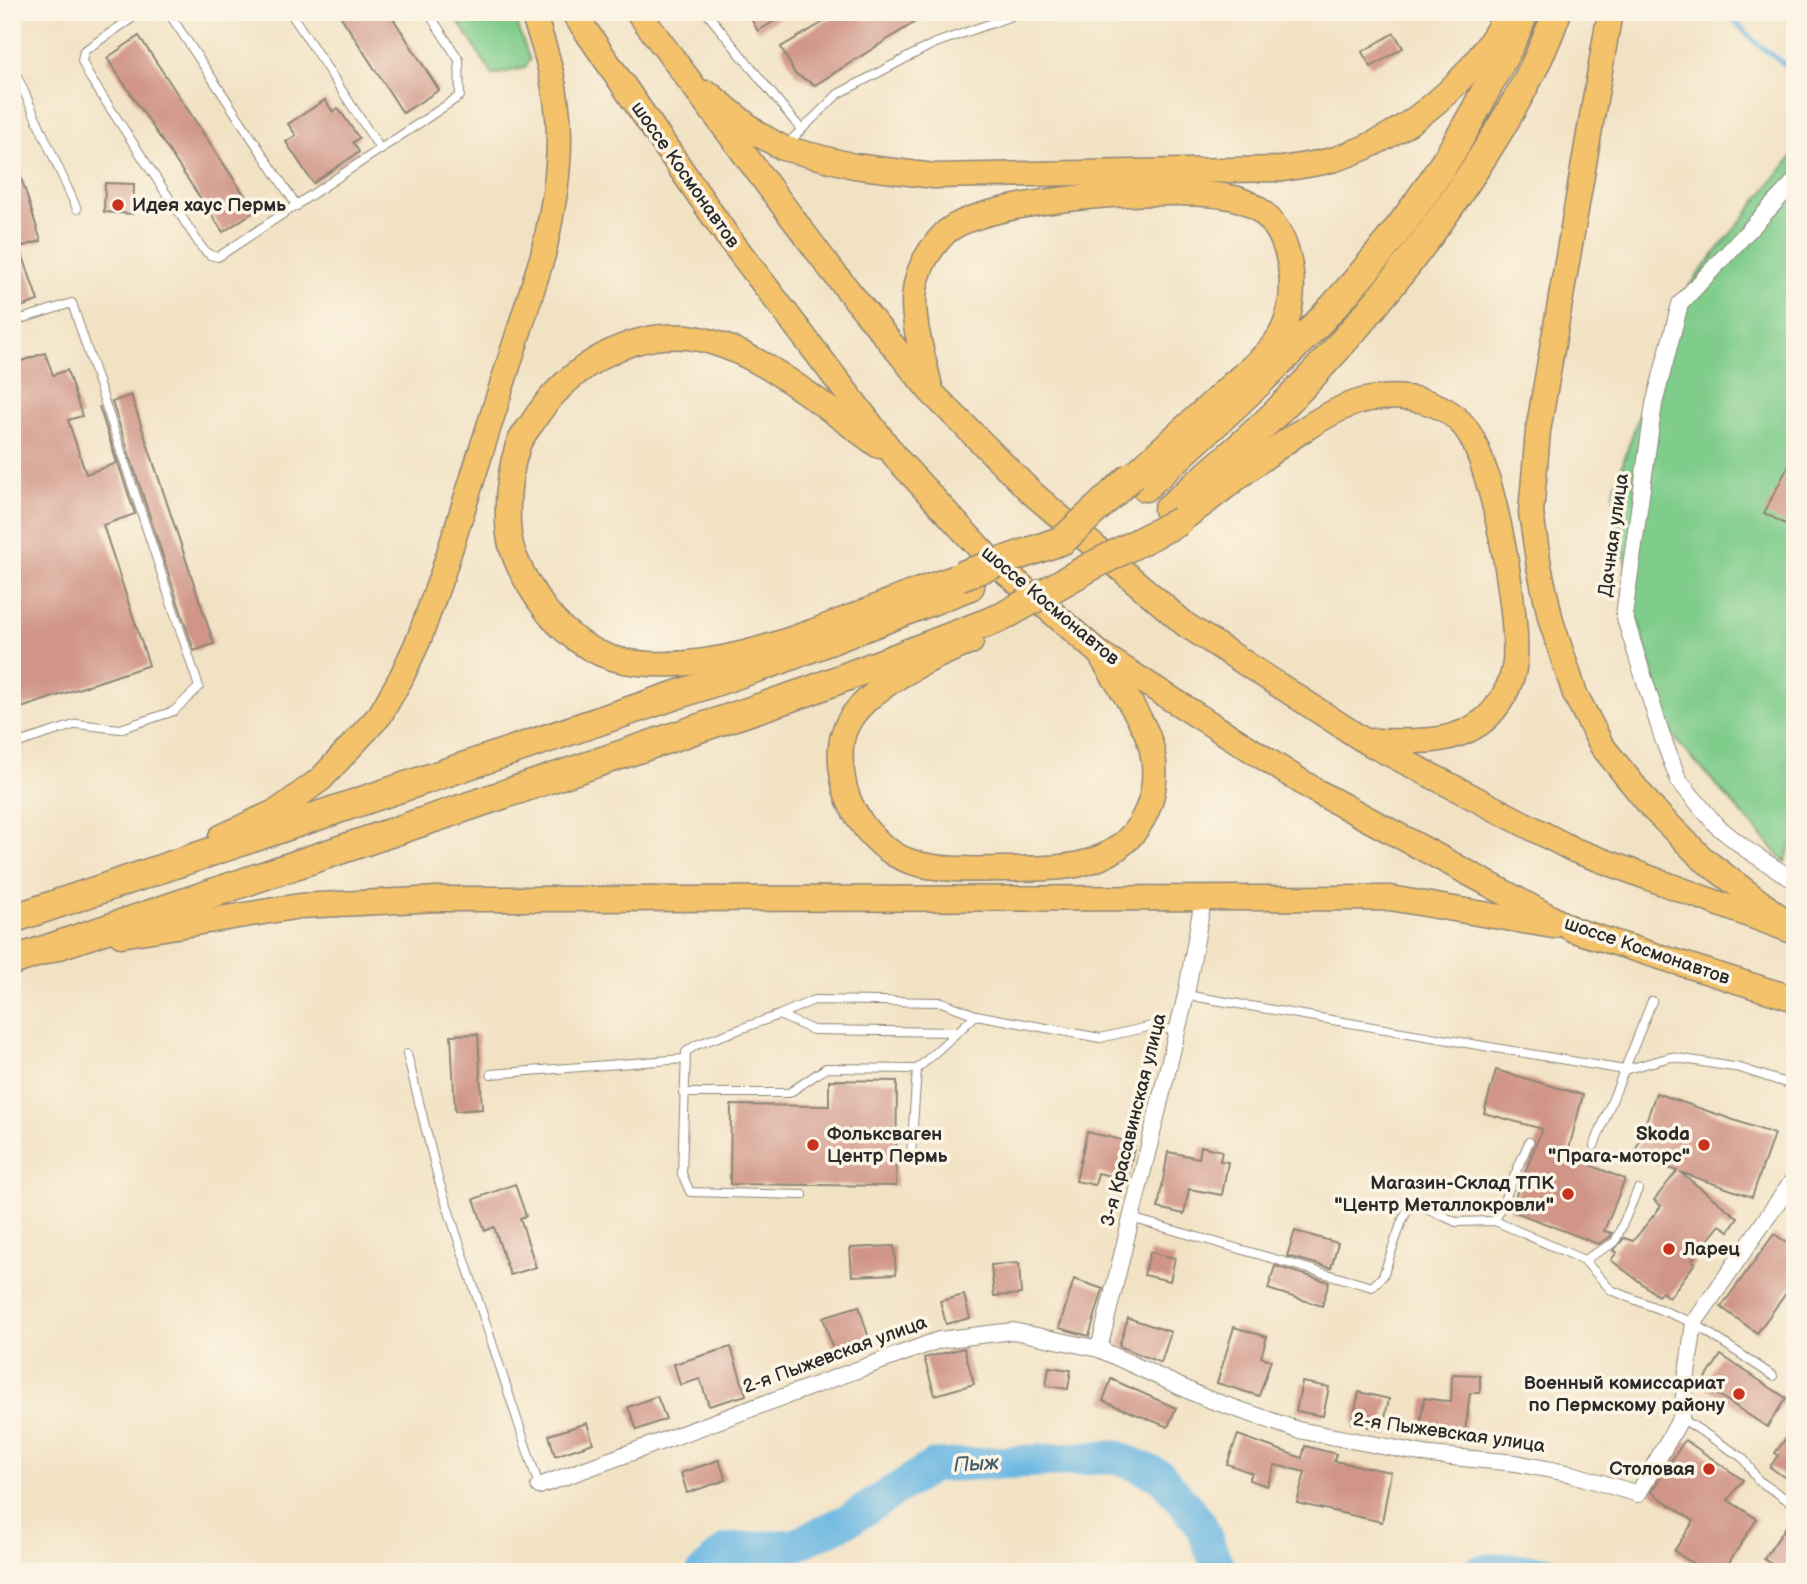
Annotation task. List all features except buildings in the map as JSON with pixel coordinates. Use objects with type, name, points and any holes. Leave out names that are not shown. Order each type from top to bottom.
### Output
[{"type":"highway","points":[[12,919],[780,660],[1063,540],[1253,391],[1345,297],[1411,215],[1472,118],[1524,12]]},
{"type":"highway","points":[[12,962],[1008,621],[1174,515],[1274,415],[1372,310],[1431,237],[1497,134],[1548,37],[1557,12]]},
{"type":"main road","points":[[84,895],[279,810],[321,779],[359,741],[380,715],[401,678],[419,639],[443,572],[543,255],[555,200],[560,160],[559,121],[550,70],[532,12]]},
{"type":"main road","name":"шоссе Космонавтов","points":[[573,12],[724,233],[898,460],[987,556],[1099,653],[1317,791],[1574,930],[1795,999]]},
{"type":"main road","points":[[638,12],[830,268],[930,391],[1032,494],[1186,625],[1365,741],[1574,850],[1795,929]]},
{"type":"main road","points":[[676,66],[758,134],[783,148],[854,166],[934,176],[1282,169],[1334,159],[1358,150],[1422,114],[1474,63],[1507,12]]},
{"type":"main road","points":[[1611,12],[1538,431],[1531,513],[1539,566],[1551,621],[1575,694],[1602,746],[1652,808],[1703,859],[1752,899],[1795,929]]},
{"type":"main road","points":[[930,391],[912,295],[919,270],[945,232],[968,220],[1008,208],[1102,196],[1201,192],[1240,200],[1269,217],[1286,245],[1292,280],[1291,306],[1279,338],[1139,481]]},
{"type":"main road","points":[[898,460],[772,370],[728,348],[687,337],[645,341],[604,355],[569,378],[541,408],[519,443],[509,490],[509,537],[525,579],[553,623],[586,645],[623,661],[684,664],[738,655],[965,581]]},
{"type":"main road","points":[[1174,515],[1313,424],[1344,407],[1369,399],[1404,396],[1434,405],[1463,425],[1482,457],[1496,509],[1515,635],[1515,664],[1503,699],[1483,721],[1461,733],[1438,741],[1365,741]]},
{"type":"main road","points":[[1008,621],[904,673],[871,696],[846,727],[839,760],[846,796],[868,833],[892,854],[961,870],[1047,868],[1094,860],[1123,844],[1144,820],[1155,793],[1155,768],[1147,735],[1099,653]]},
{"type":"main road","points":[[12,962],[147,929],[327,905],[437,899],[1390,898],[1574,930]]},
{"type":"street","name":"Дачная улица","points":[[1795,181],[1680,304],[1654,404],[1624,615],[1679,781],[1717,826],[1746,850],[1795,881]]},
{"type":"street","name":"3-я Красавинская улица","points":[[1099,1349],[1186,995],[1203,900]]},
{"type":"street","points":[[1681,1418],[1693,1324],[1789,1198],[1795,1177]]},
{"type":"street","name":"2-я Пыжевская улица","points":[[539,1486],[939,1340],[1013,1331],[1099,1349],[1205,1398],[1298,1430],[1430,1455],[1516,1462],[1572,1474],[1638,1494],[1681,1418]]},
{"type":"lane","points":[[141,12],[84,51],[82,61],[89,76],[202,248],[210,255],[218,257],[460,96],[458,60],[428,12]]},
{"type":"lane","points":[[169,12],[298,206]]},
{"type":"lane","points":[[290,12],[382,150]]},
{"type":"lane","points":[[706,12],[800,128]]},
{"type":"lane","points":[[783,148],[800,128],[838,94],[933,44],[1023,12]]},
{"type":"lane","points":[[12,65],[77,209]]},
{"type":"lane","points":[[12,322],[72,303],[199,687],[174,711],[120,729],[77,724],[12,745]]},
{"type":"lane","points":[[1186,995],[1624,1070],[1671,1058],[1740,1068],[1795,1086]]},
{"type":"lane","points":[[803,1195],[690,1192],[682,1174],[684,1059],[690,1048],[814,1000],[941,1002],[976,1015],[1100,1038],[1153,1026],[1177,1031]]},
{"type":"lane","points":[[1594,1146],[1651,1001]]},
{"type":"lane","points":[[779,1015],[813,1030],[957,1032]]},
{"type":"lane","points":[[911,1155],[917,1069],[976,1015]]},
{"type":"lane","points":[[407,1055],[438,1178],[539,1486]]},
{"type":"lane","points":[[491,1074],[684,1059]]},
{"type":"lane","points":[[683,1093],[789,1093],[826,1068],[917,1069]]},
{"type":"lane","points":[[1495,1221],[1529,1142]]},
{"type":"lane","points":[[1584,1260],[1615,1242],[1638,1189]]},
{"type":"lane","points":[[1131,1218],[1372,1287],[1383,1276],[1402,1221],[1407,1211],[1414,1206],[1456,1222],[1495,1221],[1584,1260],[1611,1290],[1693,1324],[1773,1376]]},
{"type":"lane","points":[[1681,1418],[1743,1458],[1758,1480],[1795,1505]]},
{"type":"green space","points":[[452,12],[512,12],[530,60],[524,68],[493,75]]},
{"type":"green space","points":[[1795,153],[1795,834],[1785,862],[1668,731],[1633,602],[1613,492],[1678,300]]},
{"type":"waterway","points":[[1726,12],[1756,43],[1795,72]]},
{"type":"waterway","name":"Пыж","points":[[703,1572],[727,1550],[795,1545],[852,1518],[933,1466],[1117,1457],[1161,1476],[1200,1523],[1220,1572]]},
{"type":"waterway","name":"Пыж","points":[[1478,1572],[1495,1569],[1546,1572]]},
{"type":"place","name":"Идея хаус Пермь","points":[[118,205]]},
{"type":"place","name":"Фольксваген Центр Пермь","points":[[813,1145]]},
{"type":"place","name":"Skoda \"Прага-моторс\"","points":[[1704,1145]]},
{"type":"place","name":"Магазин-Склад ТПК \"Центр Металлокровли\"","points":[[1568,1194]]},
{"type":"place","name":"Ларец","points":[[1669,1249]]},
{"type":"place","name":"Военный комиссариат по Пермскому району","points":[[1739,1394]]},
{"type":"place","name":"Столовая","points":[[1709,1469]]}]
